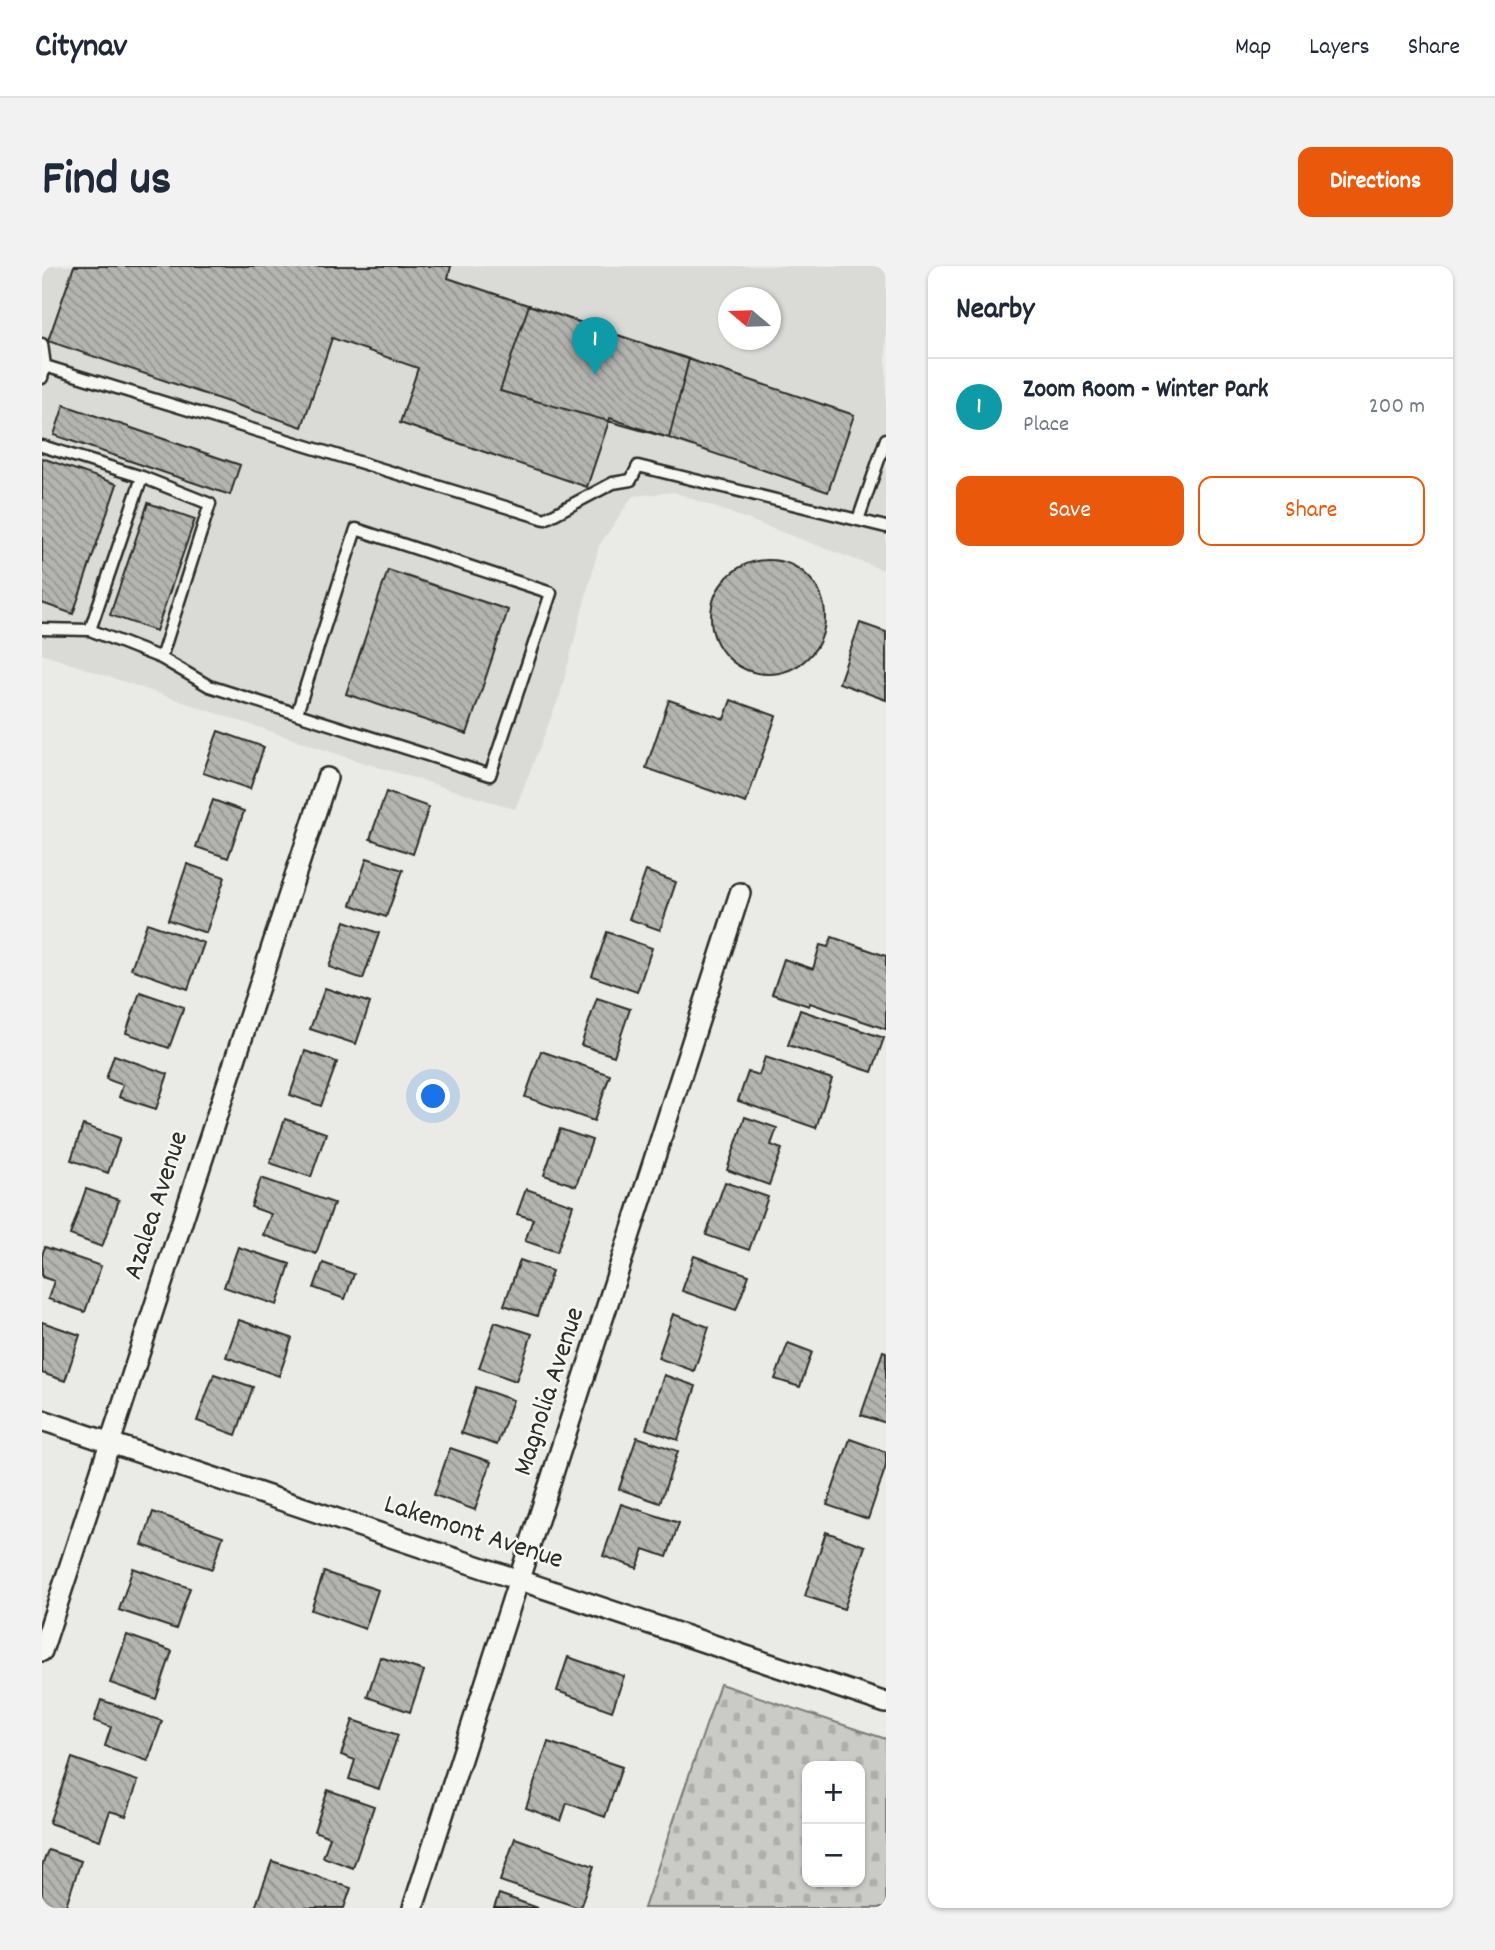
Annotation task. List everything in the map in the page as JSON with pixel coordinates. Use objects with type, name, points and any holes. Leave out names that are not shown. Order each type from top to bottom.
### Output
[{"type":"street","name":"Azalea Avenue","points":[[42,1651],[327,778]]},
{"type":"street","name":"Magnolia Avenue","points":[[413,1908],[740,893]]},
{"type":"street","name":"Lakemont Avenue","points":[[42,1420],[886,1703]]},
{"type":"lane","points":[[42,344],[45,366],[42,378]]},
{"type":"lane","points":[[45,366],[545,519],[613,483],[631,480],[638,466],[886,527]]},
{"type":"lane","points":[[858,520],[886,439]]},
{"type":"lane","points":[[42,446],[142,477],[210,504],[161,658]]},
{"type":"lane","points":[[90,630],[142,477]]},
{"type":"lane","points":[[42,629],[90,630],[161,658],[209,686],[490,775],[551,593],[356,529],[297,713]]},
{"type":"shaded area","points":[[42,266],[886,266],[886,571],[674,492],[633,496],[599,546],[560,695],[515,809],[352,759],[42,654]]},
{"type":"green space","points":[[720,1684],[886,1739],[886,1908],[644,1908]]},
{"type":"building","points":[[74,266],[451,266],[448,278],[854,415],[828,492],[610,418],[587,487],[400,423],[418,368],[332,338],[302,427],[48,341]]},
{"type":"building","points":[[529,305],[689,359],[669,438],[500,391]]},
{"type":"building","points":[[64,405],[240,465],[230,495],[54,435]]},
{"type":"building","points":[[42,458],[117,484],[73,614],[42,603]]},
{"type":"building","points":[[148,503],[195,519],[156,631],[110,615]]},
{"type":"building","points":[[768,560],[790,565],[808,577],[820,595],[825,617],[820,639],[808,657],[790,669],[768,674],[746,669],[728,657],[716,639],[711,617],[716,595],[728,577],[746,565]]},
{"type":"building","points":[[388,570],[508,610],[467,734],[346,694]]},
{"type":"building","points":[[860,623],[886,632],[886,700],[839,683]]},
{"type":"building","points":[[669,700],[724,719],[731,700],[776,716],[746,803],[646,768]]},
{"type":"building","points":[[218,731],[264,747],[250,789],[203,773]]},
{"type":"building","points":[[386,792],[429,807],[413,854],[370,839]]},
{"type":"building","points":[[213,800],[244,811],[228,858],[196,847]]},
{"type":"building","points":[[367,858],[403,870],[386,917],[351,905]]},
{"type":"building","points":[[187,864],[225,877],[206,933],[168,920]]},
{"type":"building","points":[[646,871],[676,882],[660,930],[629,919]]},
{"type":"building","points":[[345,921],[379,933],[363,979],[329,967]]},
{"type":"building","points":[[147,923],[204,943],[188,989],[131,969]]},
{"type":"building","points":[[607,932],[652,948],[637,992],[592,976]]},
{"type":"building","points":[[832,937],[886,956],[886,1029],[810,1003],[809,1006],[772,994],[784,959],[813,969],[820,945],[828,947]]},
{"type":"building","points":[[325,988],[370,1003],[356,1044],[310,1029]]},
{"type":"building","points":[[140,992],[184,1007],[169,1048],[126,1033]]},
{"type":"building","points":[[597,998],[630,1009],[614,1056],[581,1045]]},
{"type":"building","points":[[800,1010],[884,1038],[872,1072],[788,1045]]},
{"type":"building","points":[[305,1051],[337,1062],[321,1106],[290,1095]]},
{"type":"building","points":[[541,1051],[610,1075],[594,1121],[525,1097]]},
{"type":"building","points":[[114,1055],[168,1074],[156,1109],[119,1097],[123,1085],[106,1079]]},
{"type":"building","points":[[765,1057],[832,1079],[816,1128],[738,1101],[748,1072],[759,1075]]},
{"type":"building","points":[[745,1117],[777,1128],[771,1145],[782,1149],[769,1185],[727,1170]]},
{"type":"building","points":[[285,1119],[326,1133],[311,1177],[270,1163]]},
{"type":"building","points":[[83,1125],[120,1138],[108,1173],[71,1160]]},
{"type":"building","points":[[560,1129],[592,1140],[576,1186],[544,1175]]},
{"type":"building","points":[[261,1178],[334,1203],[316,1254],[263,1235],[271,1214],[251,1207]]},
{"type":"building","points":[[725,1182],[768,1197],[749,1250],[706,1235]]},
{"type":"building","points":[[86,1189],[119,1200],[102,1247],[70,1235]]},
{"type":"building","points":[[526,1189],[573,1205],[557,1252],[525,1241],[533,1219],[517,1214]]},
{"type":"building","points":[[45,1247],[101,1266],[85,1312],[48,1299],[54,1281],[42,1277],[42,1255]]},
{"type":"building","points":[[238,1247],[290,1264],[277,1305],[224,1287]]},
{"type":"building","points":[[694,1256],[749,1275],[736,1310],[682,1291]]},
{"type":"building","points":[[520,1260],[552,1271],[537,1316],[504,1305]]},
{"type":"building","points":[[323,1263],[354,1274],[345,1299],[314,1288]]},
{"type":"building","points":[[673,1314],[709,1327],[694,1371],[658,1358]]},
{"type":"building","points":[[239,1320],[292,1338],[279,1376],[226,1357]]},
{"type":"building","points":[[42,1322],[80,1335],[65,1381],[42,1373]]},
{"type":"building","points":[[495,1322],[532,1334],[516,1381],[479,1368]]},
{"type":"building","points":[[788,1343],[812,1352],[800,1387],[775,1379]]},
{"type":"building","points":[[883,1351],[886,1352],[886,1423],[861,1415]]},
{"type":"building","points":[[214,1374],[253,1387],[236,1435],[197,1421]]},
{"type":"building","points":[[664,1375],[696,1386],[678,1440],[646,1429]]},
{"type":"building","points":[[476,1387],[513,1400],[497,1445],[461,1433]]},
{"type":"building","points":[[637,1437],[678,1451],[660,1503],[619,1489]]},
{"type":"building","points":[[850,1439],[886,1452],[886,1466],[868,1519],[827,1505]]},
{"type":"building","points":[[450,1448],[491,1462],[475,1510],[434,1495]]},
{"type":"building","points":[[621,1504],[679,1523],[667,1557],[644,1549],[637,1568],[603,1556]]},
{"type":"building","points":[[153,1512],[223,1536],[212,1569],[142,1545]]},
{"type":"building","points":[[826,1532],[865,1546],[844,1609],[805,1596]]},
{"type":"building","points":[[133,1568],[190,1588],[176,1629],[119,1610]]},
{"type":"building","points":[[324,1572],[378,1590],[365,1629],[311,1610]]},
{"type":"building","points":[[127,1635],[172,1651],[156,1699],[110,1683]]},
{"type":"building","points":[[380,1657],[424,1671],[410,1712],[367,1697]]},
{"type":"building","points":[[568,1657],[624,1676],[612,1711],[557,1691]]},
{"type":"building","points":[[101,1700],[162,1721],[148,1761],[105,1746],[111,1727],[94,1721]]},
{"type":"building","points":[[353,1720],[398,1735],[379,1789],[349,1779],[355,1760],[341,1755]]},
{"type":"building","points":[[548,1742],[622,1767],[605,1817],[567,1803],[561,1821],[526,1808]]},
{"type":"building","points":[[72,1758],[138,1781],[126,1816],[110,1811],[100,1840],[49,1823]]},
{"type":"building","points":[[328,1790],[374,1806],[353,1868],[323,1857],[330,1837],[314,1831]]},
{"type":"building","points":[[515,1838],[594,1866],[580,1908],[500,1881]]},
{"type":"building","points":[[48,1850],[81,1861],[65,1908],[42,1908],[42,1866]]},
{"type":"building","points":[[272,1861],[351,1888],[344,1908],[255,1908]]},
{"type":"building","points":[[499,1894],[538,1908],[494,1908]]},
{"type":"place","name":"Zoom Room - Winter Park","points":[[595,375]]}]
